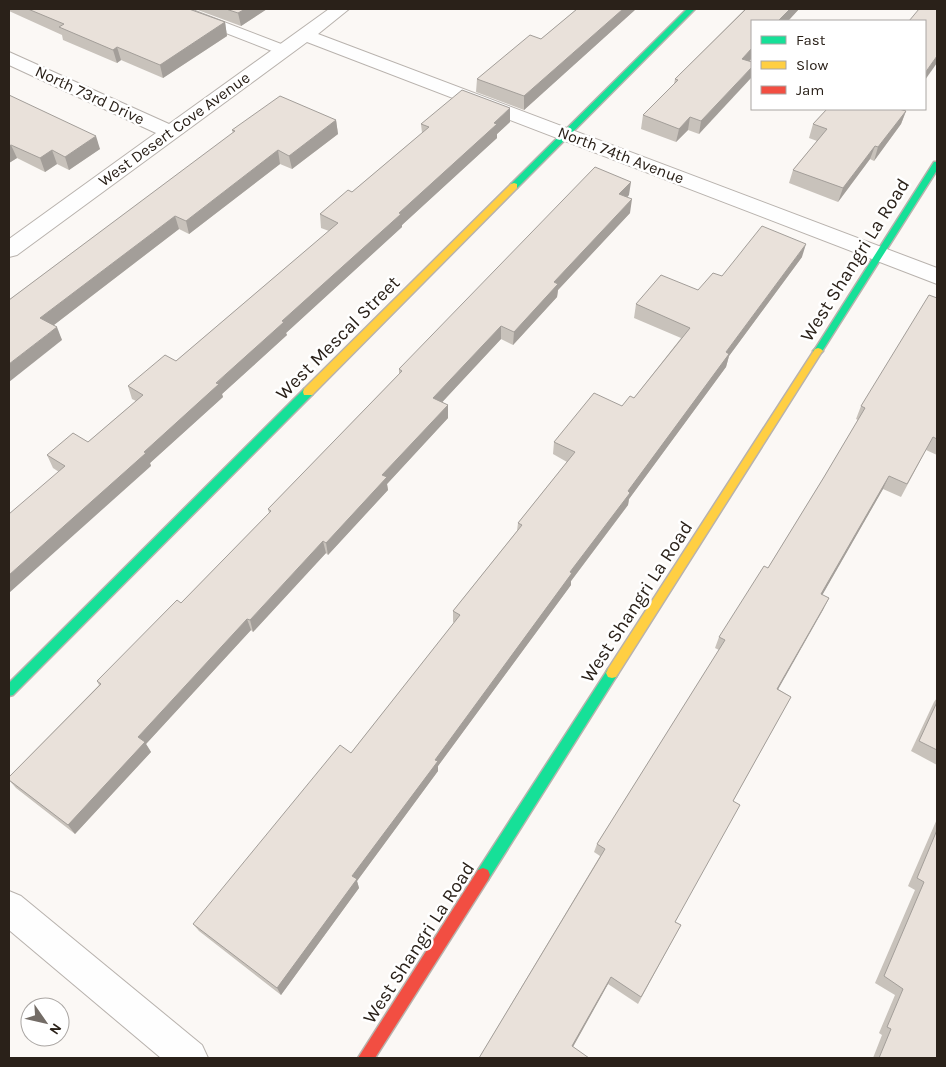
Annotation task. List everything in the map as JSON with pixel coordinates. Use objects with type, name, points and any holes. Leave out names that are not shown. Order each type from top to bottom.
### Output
[{"type":"street","name":"West Desert Cove Avenue","points":[[9,250],[340,9]]},
{"type":"street","name":"West Mescal Street","points":[[9,691],[692,9]]},
{"type":"street","name":"North 74th Avenue","points":[[305,34],[937,276]]},
{"type":"street","name":"North 73rd Drive","points":[[9,58],[170,132]]},
{"type":"street","name":"West Shangri La Road","points":[[366,1058],[937,164]]},
{"type":"street","points":[[9,908],[189,1058]]},
{"type":"lane","points":[[177,9],[283,50]]},
{"type":"building","points":[[28,9],[189,9],[225,22],[160,65],[117,47],[113,50],[59,27],[64,24]]},
{"type":"building","points":[[226,9],[245,9],[238,13]]},
{"type":"building","points":[[577,9],[623,9],[524,96],[477,79],[530,35],[541,39]]},
{"type":"building","points":[[746,9],[790,9],[779,20],[751,20],[751,49],[742,59],[751,62],[751,68],[701,121],[690,117],[679,129],[643,115],[678,80],[675,79]]},
{"type":"building","points":[[919,9],[937,9],[937,56],[926,72],[926,20],[910,20]]},
{"type":"building","points":[[462,90],[510,108],[494,123],[497,124],[399,213],[401,214],[282,321],[284,322],[216,383],[219,384],[144,452],[146,453],[9,575],[9,514],[65,466],[47,455],[73,433],[88,442],[143,395],[128,386],[165,355],[176,361],[338,223],[320,214],[348,190],[352,192],[429,127],[421,124]]},
{"type":"building","points":[[9,95],[96,136],[65,157],[52,150],[40,158],[11,145],[9,146]]},
{"type":"building","points":[[280,96],[336,120],[289,156],[278,150],[186,221],[175,216],[40,318],[57,327],[9,364],[9,300],[235,131],[232,130]]},
{"type":"building","points":[[826,110],[906,111],[878,147],[875,146],[843,188],[793,170],[827,129],[813,124]]},
{"type":"building","points":[[595,167],[631,182],[619,194],[632,199],[554,282],[558,284],[514,332],[501,326],[433,398],[448,405],[382,475],[387,477],[326,543],[323,541],[250,620],[247,619],[138,737],[145,742],[68,825],[9,780],[9,777],[101,684],[97,681],[177,600],[181,603],[271,511],[268,509],[402,371],[399,369]]},
{"type":"building","points":[[762,226],[806,244],[726,352],[729,354],[628,491],[630,493],[570,572],[572,573],[435,760],[438,761],[352,876],[357,879],[277,988],[193,924],[340,745],[351,753],[460,615],[453,611],[522,525],[518,523],[575,452],[554,442],[594,393],[622,406],[630,396],[634,398],[690,328],[636,304],[661,275],[698,290],[713,273],[722,276]]},
{"type":"building","points":[[929,295],[937,298],[937,439],[933,437],[907,484],[889,476],[821,594],[829,598],[777,689],[791,697],[733,801],[740,805],[675,922],[681,925],[641,997],[611,977],[572,1046],[589,1058],[479,1058],[605,849],[597,844],[725,640],[719,637],[764,566],[768,568],[824,477],[865,408],[861,406]]},
{"type":"building","points":[[937,702],[937,750],[919,741]]},
{"type":"building","points":[[937,830],[937,1058],[879,1058],[891,1029],[887,1027],[903,989],[884,976],[924,882],[917,878]]},
{"type":"traffic: fast","points":[[514,186],[691,9]]},
{"type":"traffic: fast","points":[[818,351],[937,164]]},
{"type":"traffic: fast","points":[[9,691],[308,392]]},
{"type":"traffic: fast","points":[[483,875],[612,673]]},
{"type":"traffic: slow","points":[[308,392],[514,186]]},
{"type":"traffic: slow","points":[[612,673],[818,351]]},
{"type":"traffic: jam","points":[[366,1058],[483,875]]}]
